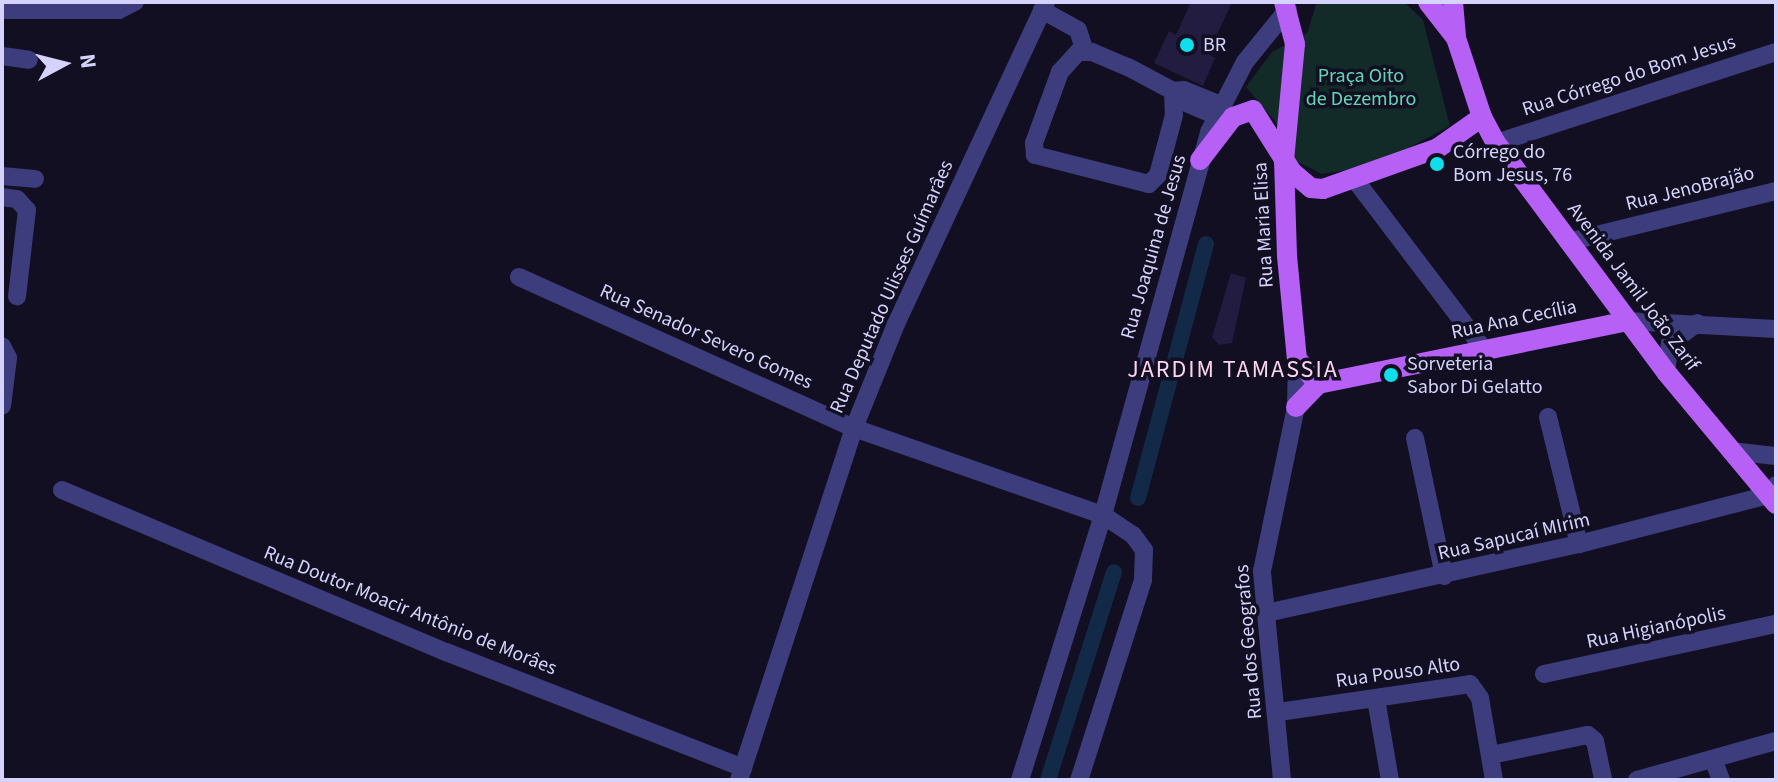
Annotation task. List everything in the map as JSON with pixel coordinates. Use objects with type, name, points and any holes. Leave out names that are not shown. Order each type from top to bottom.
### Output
[{"type":"main road","name":"Avenida Jamil João Zarif","points":[[1428,2],[1456,38],[1482,117],[1496,143],[1666,372],[1731,451],[1774,495]]},
{"type":"main road","points":[[1453,2],[1456,38]]},
{"type":"main road","name":"Rua Maria Elisa","points":[[1291,4],[1295,44],[1284,160],[1297,359]]},
{"type":"main road","points":[[1200,160],[1233,117],[1246,109],[1261,116],[1284,160],[1311,188],[1356,181],[1438,148],[1482,117]]},
{"type":"main road","name":"Rua Ana Cecília","points":[[1318,384],[1627,321]]},
{"type":"main road","points":[[1296,407],[1318,384],[1297,359]]},
{"type":"street","points":[[2,10],[119,10],[135,2]]},
{"type":"street","name":"Rua Joaquina de Jesus","points":[[1020,780],[1103,515],[1200,160],[1219,110],[1245,62],[1291,4]]},
{"type":"street","points":[[1042,11],[1085,51],[1173,91],[1184,90],[1219,110]]},
{"type":"street","name":"Rua Deputado Ulisses Guímarâes","points":[[741,774],[854,428],[896,324],[1042,11]]},
{"type":"street","points":[[1085,51],[1071,55],[1060,72],[1034,143],[1039,159],[1149,184],[1158,175],[1174,115],[1173,91]]},
{"type":"street","name":"Rua Córrego do Bom Jesus","points":[[1496,143],[1776,52]]},
{"type":"street","points":[[2,56],[29,60]]},
{"type":"street","points":[[2,176],[35,179]]},
{"type":"street","points":[[1356,181],[1485,351]]},
{"type":"street","name":"Rua JenoBrajão","points":[[1568,242],[1776,191]]},
{"type":"street","points":[[2,197],[17,199],[27,210],[17,296]]},
{"type":"street","name":"Rua Senador Severo Gomes","points":[[519,277],[854,428],[1103,515]]},
{"type":"street","points":[[1627,321],[1776,329]]},
{"type":"street","points":[[1666,372],[1670,343],[1699,323]]},
{"type":"street","points":[[2,346],[8,358],[2,406]]},
{"type":"street","name":"Rua dos Geografos","points":[[1282,780],[1279,712],[1263,556],[1296,407],[1297,359]]},
{"type":"street","points":[[1548,417],[1579,544]]},
{"type":"street","points":[[1415,438],[1444,576]]},
{"type":"street","points":[[1731,451],[1776,456]]},
{"type":"street","name":"Rua Doutor Moacir Antônio de Morâes","points":[[62,490],[741,774]]},
{"type":"street","name":"Rua Sapucaí MIrim","points":[[1267,613],[1444,576],[1774,495]]},
{"type":"street","points":[[1079,780],[1146,564],[1140,542],[1103,515]]},
{"type":"street","name":"Rua Higianópolis","points":[[1544,674],[1776,624]]},
{"type":"street","name":"Rua Pouso Alto","points":[[1279,712],[1470,684],[1480,698],[1494,780]]},
{"type":"street","points":[[1376,699],[1390,780]]},
{"type":"street","points":[[1491,755],[1588,735],[1595,741],[1603,780]]},
{"type":"street","points":[[1637,780],[1776,741]]},
{"type":"street","points":[[1713,759],[1721,780]]},
{"type":"green space","name":"Praça Oito de Dezembro","points":[[1317,2],[1404,2],[1423,20],[1450,126],[1376,165],[1322,174],[1296,161],[1274,120],[1246,87],[1272,52],[1307,33]]},
{"type":"building","name":"BR","points":[[1191,2],[1232,2],[1208,54],[1215,58],[1203,86],[1154,63],[1169,31],[1176,35]]},
{"type":"building","points":[[1231,273],[1246,278],[1232,343],[1219,345],[1212,337]]},
{"type":"waterway","points":[[1138,498],[1206,244]]},
{"type":"waterway","points":[[1048,780],[1114,572]]},
{"type":"place","name":"BR","points":[[1187,45]]},
{"type":"place","name":"Córrego do Bom Jesus, 76","points":[[1437,164]]},
{"type":"place","name":"Sorveteria Sabor Di Gelatto","points":[[1391,375]]},
{"type":"district","name":"JARDIM TAMASSIA","points":[[1233,370]]}]
